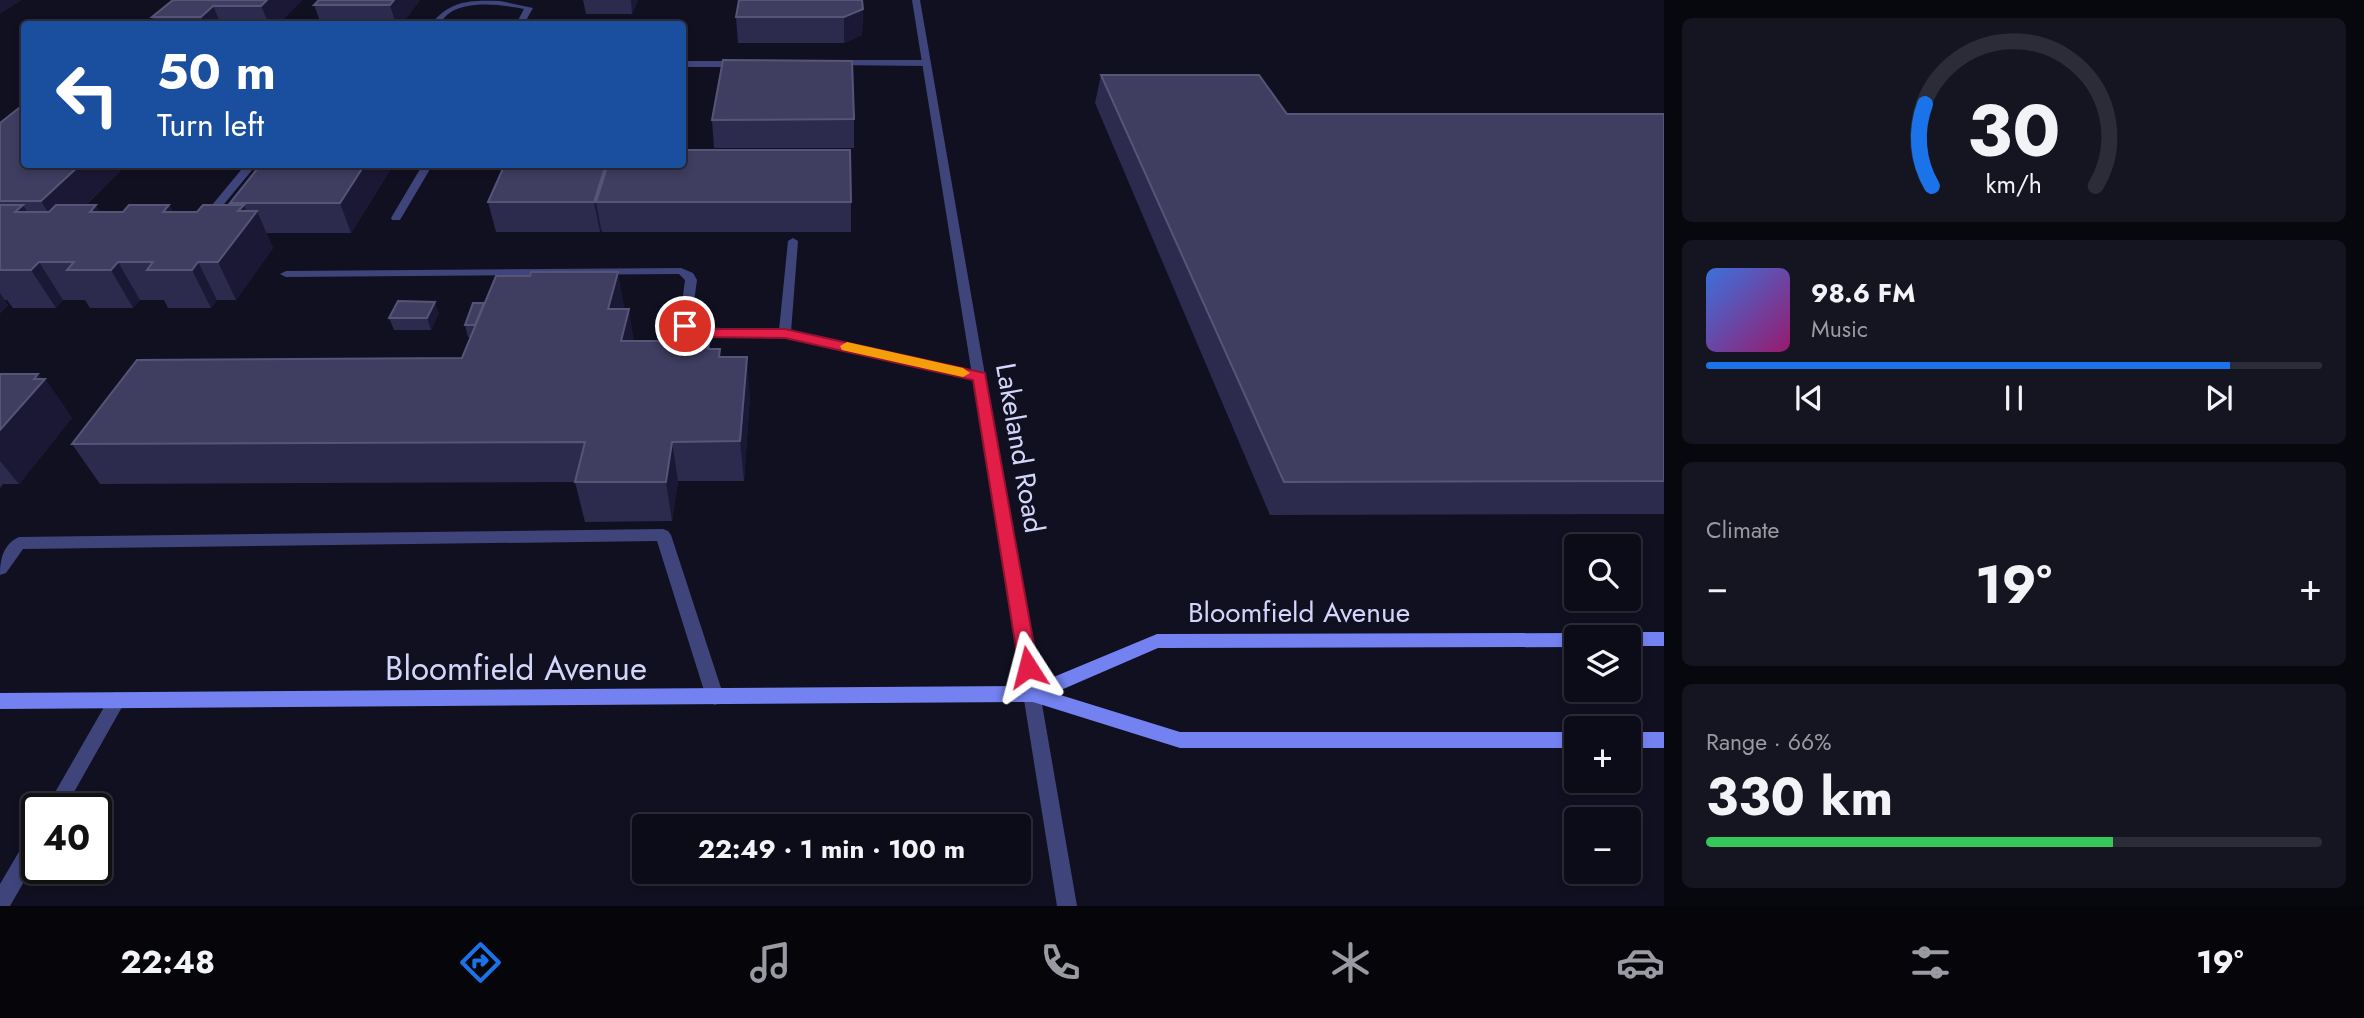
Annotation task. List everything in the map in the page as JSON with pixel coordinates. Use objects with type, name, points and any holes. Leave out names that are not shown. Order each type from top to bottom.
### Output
[{"type":"main road","points":[[1641,639],[1664,639]]},
{"type":"main road","name":"Bloomfield Avenue","points":[[1033,694],[1157,641],[1564,640]]},
{"type":"main road","name":"Bloomfield Avenue","points":[[0,701],[1033,694],[1180,740],[1564,740]]},
{"type":"main road","points":[[1641,740],[1664,740]]},
{"type":"street","name":"Lakeland Road","points":[[916,0],[1067,906]]},
{"type":"street","points":[[438,21],[447,10],[465,5],[513,4],[529,8],[522,21]]},
{"type":"street","points":[[818,63],[927,63]]},
{"type":"street","points":[[686,64],[750,64]]},
{"type":"street","points":[[216,207],[249,168]]},
{"type":"street","points":[[396,218],[426,168]]},
{"type":"street","points":[[785,334],[793,240]]},
{"type":"street","points":[[286,274],[681,271],[689,275],[691,280],[685,326],[706,333],[785,334],[980,377]]},
{"type":"street","points":[[0,569],[19,543],[663,535],[715,697]]},
{"type":"street","points":[[64,793],[117,700]]},
{"type":"street","points":[[0,903],[21,867]]},
{"type":"building","points":[[173,0],[267,0],[261,6],[213,6],[201,17],[152,17]]},
{"type":"building","points":[[319,0],[394,0],[390,5],[314,5]]},
{"type":"building","points":[[739,0],[862,0],[863,9],[844,17],[736,17]]},
{"type":"building","points":[[723,60],[852,61],[854,119],[712,120]]},
{"type":"building","points":[[1101,75],[1259,75],[1287,114],[1664,114],[1664,481],[1284,482]]},
{"type":"building","points":[[21,106],[21,168],[77,168],[41,201],[0,201],[0,123]]},
{"type":"building","points":[[686,150],[850,150],[851,202],[596,202],[607,168],[686,168]]},
{"type":"building","points":[[258,168],[362,168],[340,203],[230,203]]},
{"type":"building","points":[[503,168],[605,168],[594,202],[488,202]]},
{"type":"building","points":[[0,205],[23,205],[15,212],[49,212],[56,205],[96,205],[90,212],[123,212],[129,205],[169,205],[163,212],[197,212],[203,205],[244,205],[238,211],[257,211],[218,262],[198,262],[192,270],[147,270],[153,262],[118,262],[111,270],[67,270],[74,262],[39,262],[31,270],[0,270]]},
{"type":"building","points":[[531,272],[618,272],[608,309],[629,309],[621,341],[709,341],[708,349],[720,349],[719,357],[747,357],[740,441],[672,442],[666,482],[575,482],[585,442],[72,444],[137,360],[462,358],[496,276],[530,276]]},
{"type":"building","points":[[398,301],[435,302],[427,318],[389,318]]},
{"type":"building","points":[[473,303],[484,303],[475,325],[465,325]]},
{"type":"building","points":[[0,374],[38,374],[34,379],[45,379],[0,430]]},
{"type":"slow traffic","points":[[847,346],[963,373]]},
{"type":"route","points":[[685,326],[706,333],[785,334],[980,377],[1028,667]]}]
